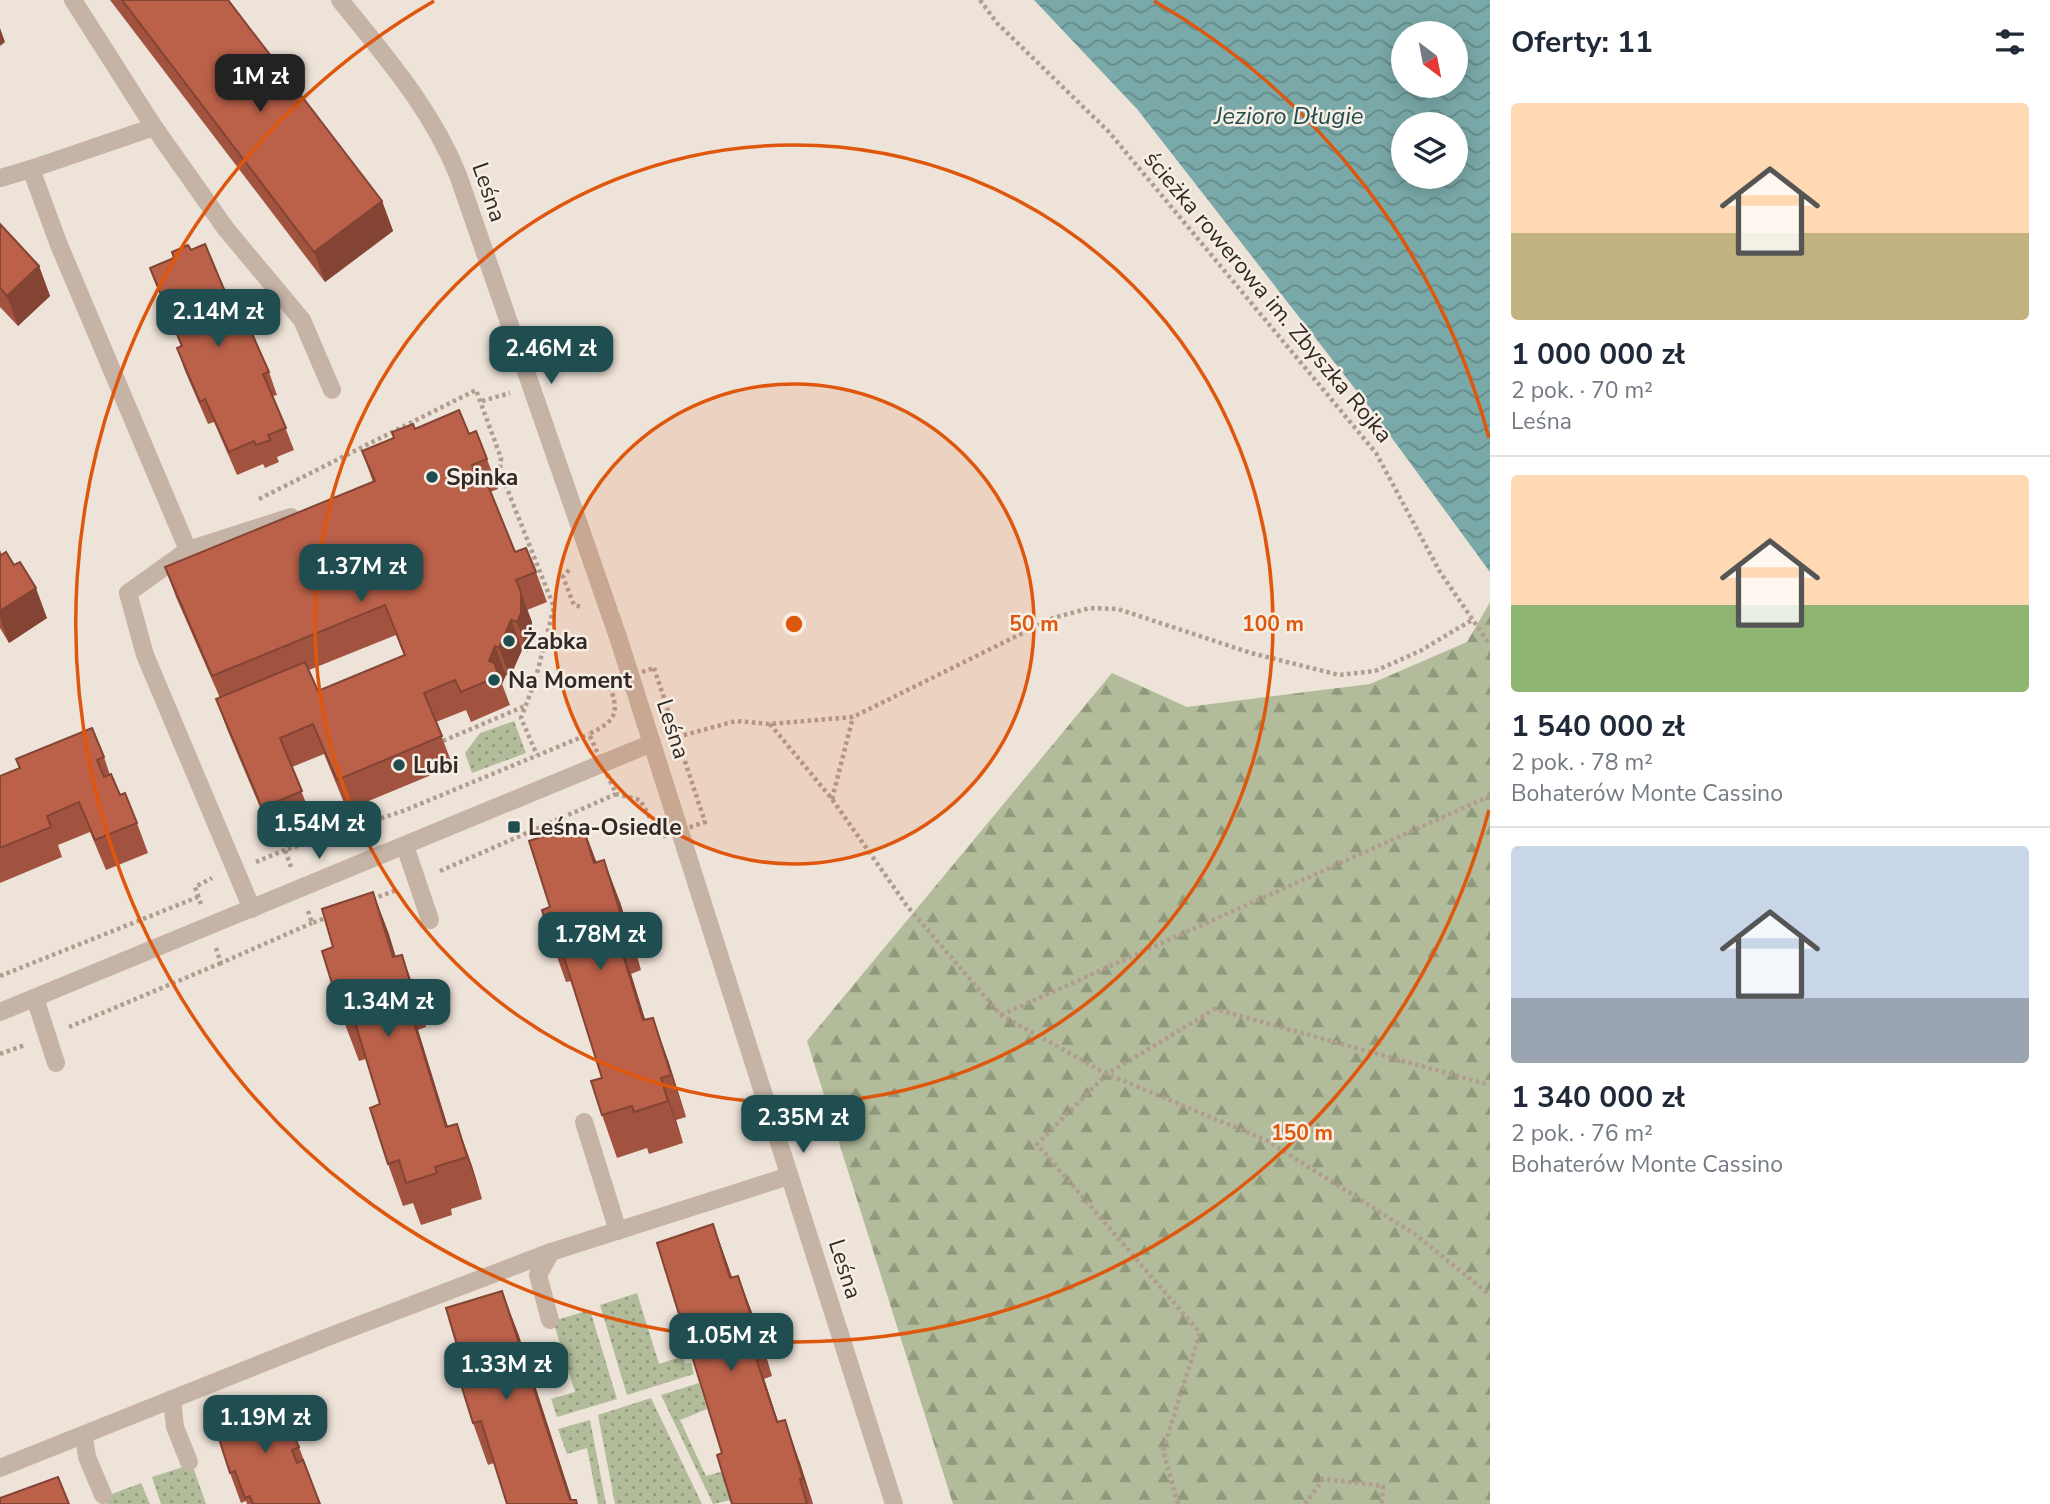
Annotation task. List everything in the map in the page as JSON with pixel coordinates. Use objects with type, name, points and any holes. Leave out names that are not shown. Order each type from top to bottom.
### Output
[{"type":"street","points":[[73,0],[154,127],[226,229],[302,320],[332,390]]},
{"type":"street","name":"Leśna","points":[[340,0],[414,92],[443,139],[652,743],[894,1504]]},
{"type":"street","points":[[0,178],[154,127]]},
{"type":"street","points":[[31,169],[59,245],[188,550]]},
{"type":"street","points":[[252,909],[145,655],[128,593],[188,550],[312,511]]},
{"type":"street","points":[[0,1012],[652,743]]},
{"type":"street","points":[[405,846],[430,920]]},
{"type":"street","points":[[35,998],[56,1063]]},
{"type":"street","points":[[584,1122],[618,1231]]},
{"type":"street","points":[[0,1468],[551,1252],[789,1176]]},
{"type":"street","points":[[550,1320],[538,1275],[551,1252]]},
{"type":"street","points":[[172,1399],[175,1427],[189,1462]]},
{"type":"street","points":[[84,1436],[87,1457],[103,1495]]},
{"type":"path","name":"ścieżka rowerowa im. Zbyszka Rojka","points":[[980,0],[997,23],[1109,132],[1376,453],[1440,572],[1490,645]]},
{"type":"path","points":[[256,500],[476,390],[501,458],[500,471],[554,607],[521,718],[537,755]]},
{"type":"path","points":[[481,402],[511,393]]},
{"type":"path","points":[[677,737],[736,721],[770,724],[853,717],[1061,614],[1090,608],[1118,608],[1251,653],[1339,675],[1375,671],[1420,652],[1472,620]]},
{"type":"path","points":[[443,741],[526,706]]},
{"type":"path","points":[[832,799],[853,717]]},
{"type":"path","points":[[770,724],[832,799],[907,906],[1001,1015],[1107,1074],[1266,1140],[1416,1235],[1490,1295]]},
{"type":"path","points":[[1001,1015],[1490,796]]},
{"type":"path","points":[[0,976],[198,897]]},
{"type":"path","points":[[0,1054],[221,963]]},
{"type":"path","points":[[1178,1504],[1163,1450],[1200,1333],[1037,1144],[1107,1074],[1215,1009],[1490,1085]]},
{"type":"path","points":[[1305,1504],[1323,1479],[1383,1486],[1382,1504]]},
{"type":"green space","points":[[1490,602],[1490,1504],[953,1504],[807,1041],[1112,673],[1187,707],[1370,684],[1467,642]]},
{"type":"green space","points":[[514,721],[526,753],[472,773],[465,753],[480,733]]},
{"type":"green space","points":[[637,1293],[659,1364],[683,1356],[685,1364],[691,1363],[694,1374],[627,1395],[600,1305]]},
{"type":"green space","points":[[590,1310],[617,1399],[557,1417],[551,1399],[575,1392],[553,1321]]},
{"type":"green space","points":[[699,1383],[707,1409],[680,1420],[706,1476],[727,1470],[733,1490],[731,1500],[713,1504],[661,1395]]},
{"type":"green space","points":[[651,1398],[702,1504],[615,1504],[598,1415]]},
{"type":"green space","points":[[590,1420],[606,1504],[598,1504],[587,1448],[567,1454],[558,1429]]},
{"type":"green space","points":[[192,1464],[206,1504],[161,1504],[152,1477]]},
{"type":"green space","points":[[141,1483],[150,1504],[107,1504],[104,1497]]},
{"type":"water","name":"Jezioro Długie","points":[[1034,0],[1490,0],[1490,572],[1370,408],[1137,109]]},
{"type":"building","points":[[122,0],[228,0],[382,201],[314,252]]},
{"type":"building","points":[[0,224],[39,266],[7,296],[0,288]]},
{"type":"building","points":[[205,244],[240,321],[245,318],[269,372],[263,374],[286,428],[268,435],[271,440],[256,445],[254,441],[229,452],[205,399],[200,402],[177,348],[182,346],[150,268],[174,258],[172,252],[188,245],[191,250]]},
{"type":"building","points":[[459,410],[469,434],[476,431],[487,459],[472,465],[478,481],[485,478],[515,552],[526,548],[536,572],[516,580],[521,592],[521,613],[517,622],[511,620],[499,648],[495,646],[489,661],[494,663],[499,676],[461,692],[455,680],[424,693],[442,736],[337,780],[313,724],[280,738],[302,791],[262,808],[216,699],[305,662],[318,691],[405,655],[385,605],[212,676],[165,567],[375,481],[362,451],[394,438],[392,432],[413,424],[415,429]]},
{"type":"building","points":[[6,552],[14,565],[20,562],[36,588],[0,611],[0,556]]},
{"type":"building","points":[[92,728],[104,757],[97,760],[104,777],[111,774],[120,795],[125,793],[137,823],[95,840],[79,802],[47,816],[51,827],[0,848],[0,776],[20,768],[16,759]]},
{"type":"building","points":[[582,824],[594,863],[604,860],[625,928],[616,932],[643,1020],[653,1018],[671,1075],[661,1078],[668,1101],[634,1112],[632,1106],[602,1115],[591,1081],[602,1078],[558,938],[551,940],[542,910],[550,907],[529,841]]},
{"type":"building","points":[[373,892],[393,957],[402,955],[411,985],[403,987],[446,1127],[457,1124],[467,1157],[435,1167],[437,1173],[406,1183],[399,1160],[388,1164],[370,1108],[380,1104],[353,1016],[343,1019],[322,951],[333,947],[322,909]]},
{"type":"building","points":[[713,1224],[730,1278],[738,1276],[757,1334],[749,1337],[777,1422],[785,1420],[803,1479],[800,1479],[807,1504],[732,1504],[717,1455],[722,1453],[657,1243]]},
{"type":"building","points":[[502,1291],[570,1500],[576,1500],[577,1504],[507,1504],[481,1421],[473,1423],[455,1365],[462,1362],[446,1308]]},
{"type":"building","points":[[276,1396],[299,1447],[292,1450],[297,1463],[303,1460],[320,1504],[253,1504],[250,1496],[245,1498],[235,1471],[230,1473],[213,1420]]},
{"type":"building","points":[[58,1477],[69,1504],[0,1504],[0,1498]]},
{"type":"place","name":"Spinka","points":[[432,477]]},
{"type":"place","name":"Żabka","points":[[509,641]]},
{"type":"place","name":"Na Moment","points":[[494,680]]},
{"type":"place","name":"Lubi","points":[[399,765]]},
{"type":"place","name":"Leśna-Osiedle","points":[[514,827]]}]
